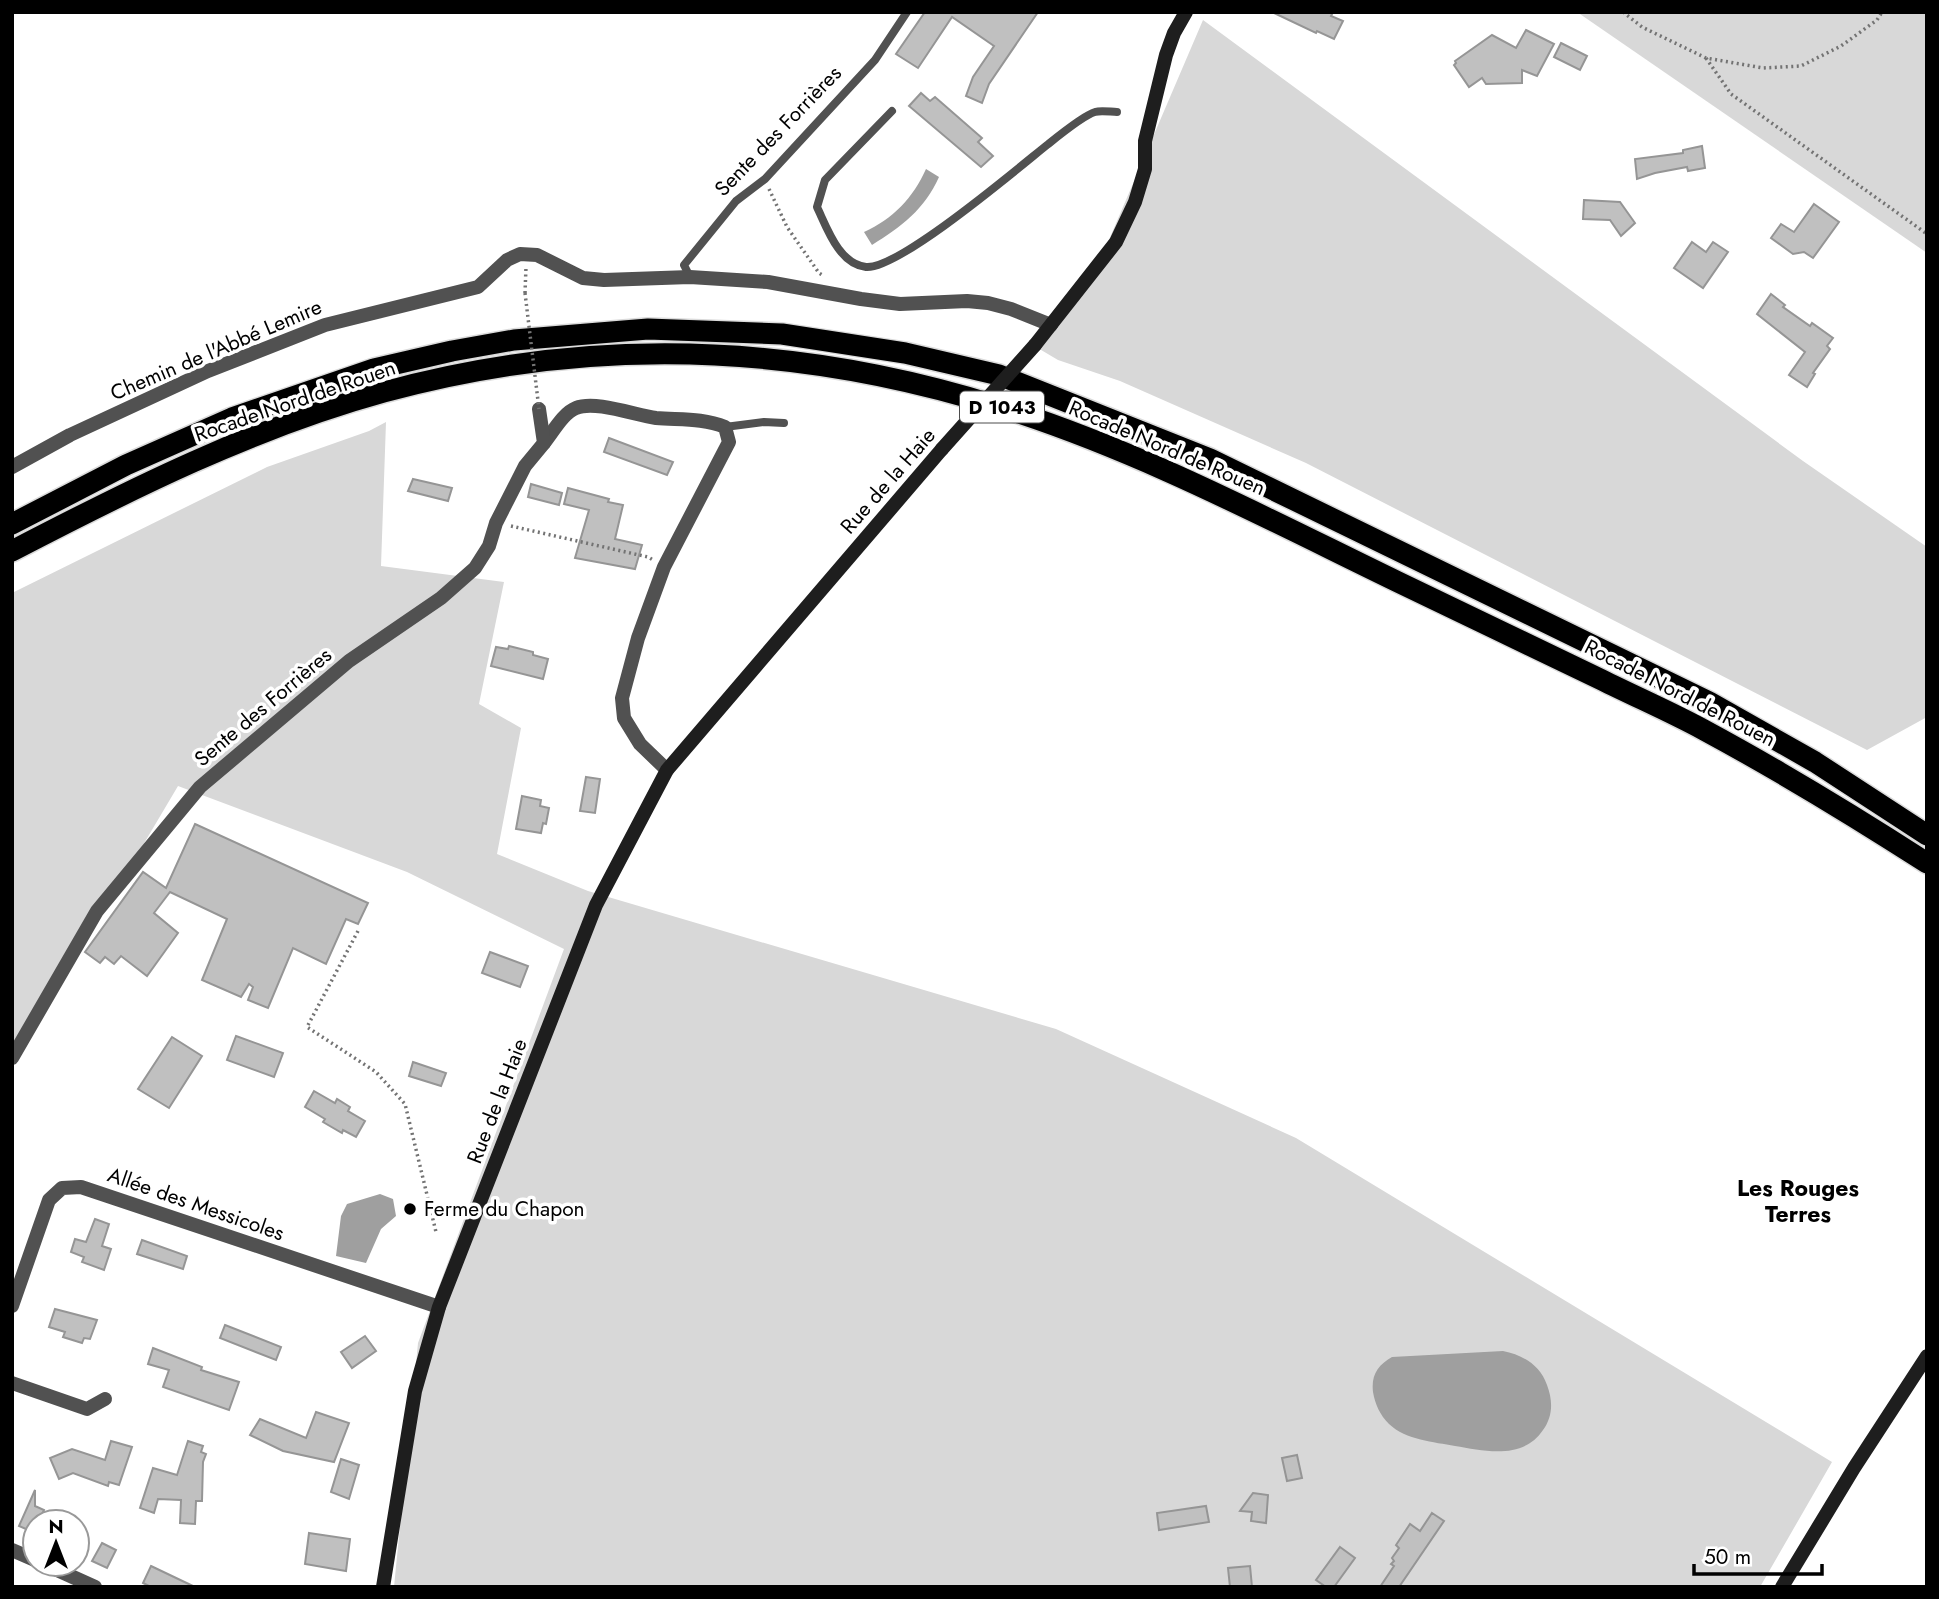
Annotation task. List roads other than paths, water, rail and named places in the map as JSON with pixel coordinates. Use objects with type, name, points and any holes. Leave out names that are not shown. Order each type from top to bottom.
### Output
[{"type":"highway","name":"Rocade Nord de Rouen","points":[[12,524],[126,465],[232,418],[374,369],[452,351],[514,340],[648,329],[782,334],[905,353],[999,375],[1210,459],[1709,702],[1815,762],[1927,835]]},
{"type":"highway","name":"Rocade Nord de Rouen","points":[[12,551],[136,488],[242,442],[382,393],[452,376],[517,365],[649,353],[780,359],[875,373],[1000,407],[1076,434],[1194,484],[1699,727],[1810,789],[1927,863]]},
{"type":"street","name":"Rue de la Haie","points":[[383,1587],[415,1391],[439,1307],[596,905],[667,770],[942,449],[1035,345],[1116,243],[1135,202],[1145,169],[1145,141],[1154,114],[1157,87],[1174,33],[1186,12]]},
{"type":"street","name":"Chemin de l'Abbé Lemire","points":[[12,467],[70,435],[208,371],[325,325],[478,287],[507,260],[520,254],[537,255],[583,278],[690,277],[768,282],[900,303],[988,303],[1051,325]]},
{"type":"street","points":[[544,443],[568,412],[578,407],[590,406],[656,418],[709,421],[725,427],[729,442],[664,567],[638,638],[622,698],[624,718],[640,744],[667,770]]},
{"type":"street","points":[[539,409],[544,443]]},
{"type":"street","name":"Sente des Forrières","points":[[12,1058],[97,911],[200,787],[349,662],[442,598],[475,568],[489,546],[496,523],[525,466],[544,443]]},
{"type":"street","name":"Allée des Messicoles","points":[[12,1306],[49,1200],[62,1188],[81,1187],[439,1307]]},
{"type":"street","points":[[1782,1587],[1854,1468],[1927,1356]]},
{"type":"street","points":[[12,1383],[87,1409],[105,1399]]},
{"type":"street","points":[[75,1578],[95,1587]]},
{"type":"lane","name":"Sente des Forrières","points":[[690,277],[684,265],[736,201],[765,179],[875,60],[907,12]]},
{"type":"lane","points":[[892,111],[825,180],[817,207],[832,240],[844,256],[866,267],[888,262],[930,235],[1095,111],[1117,111]]},
{"type":"lane","points":[[725,427],[764,422],[784,423]]},
{"type":"place","name":"Ferme du Chapon","points":[[410,1209]]},
{"type":"district","name":"Les Rouges Terres","points":[[1798,1201]]}]
